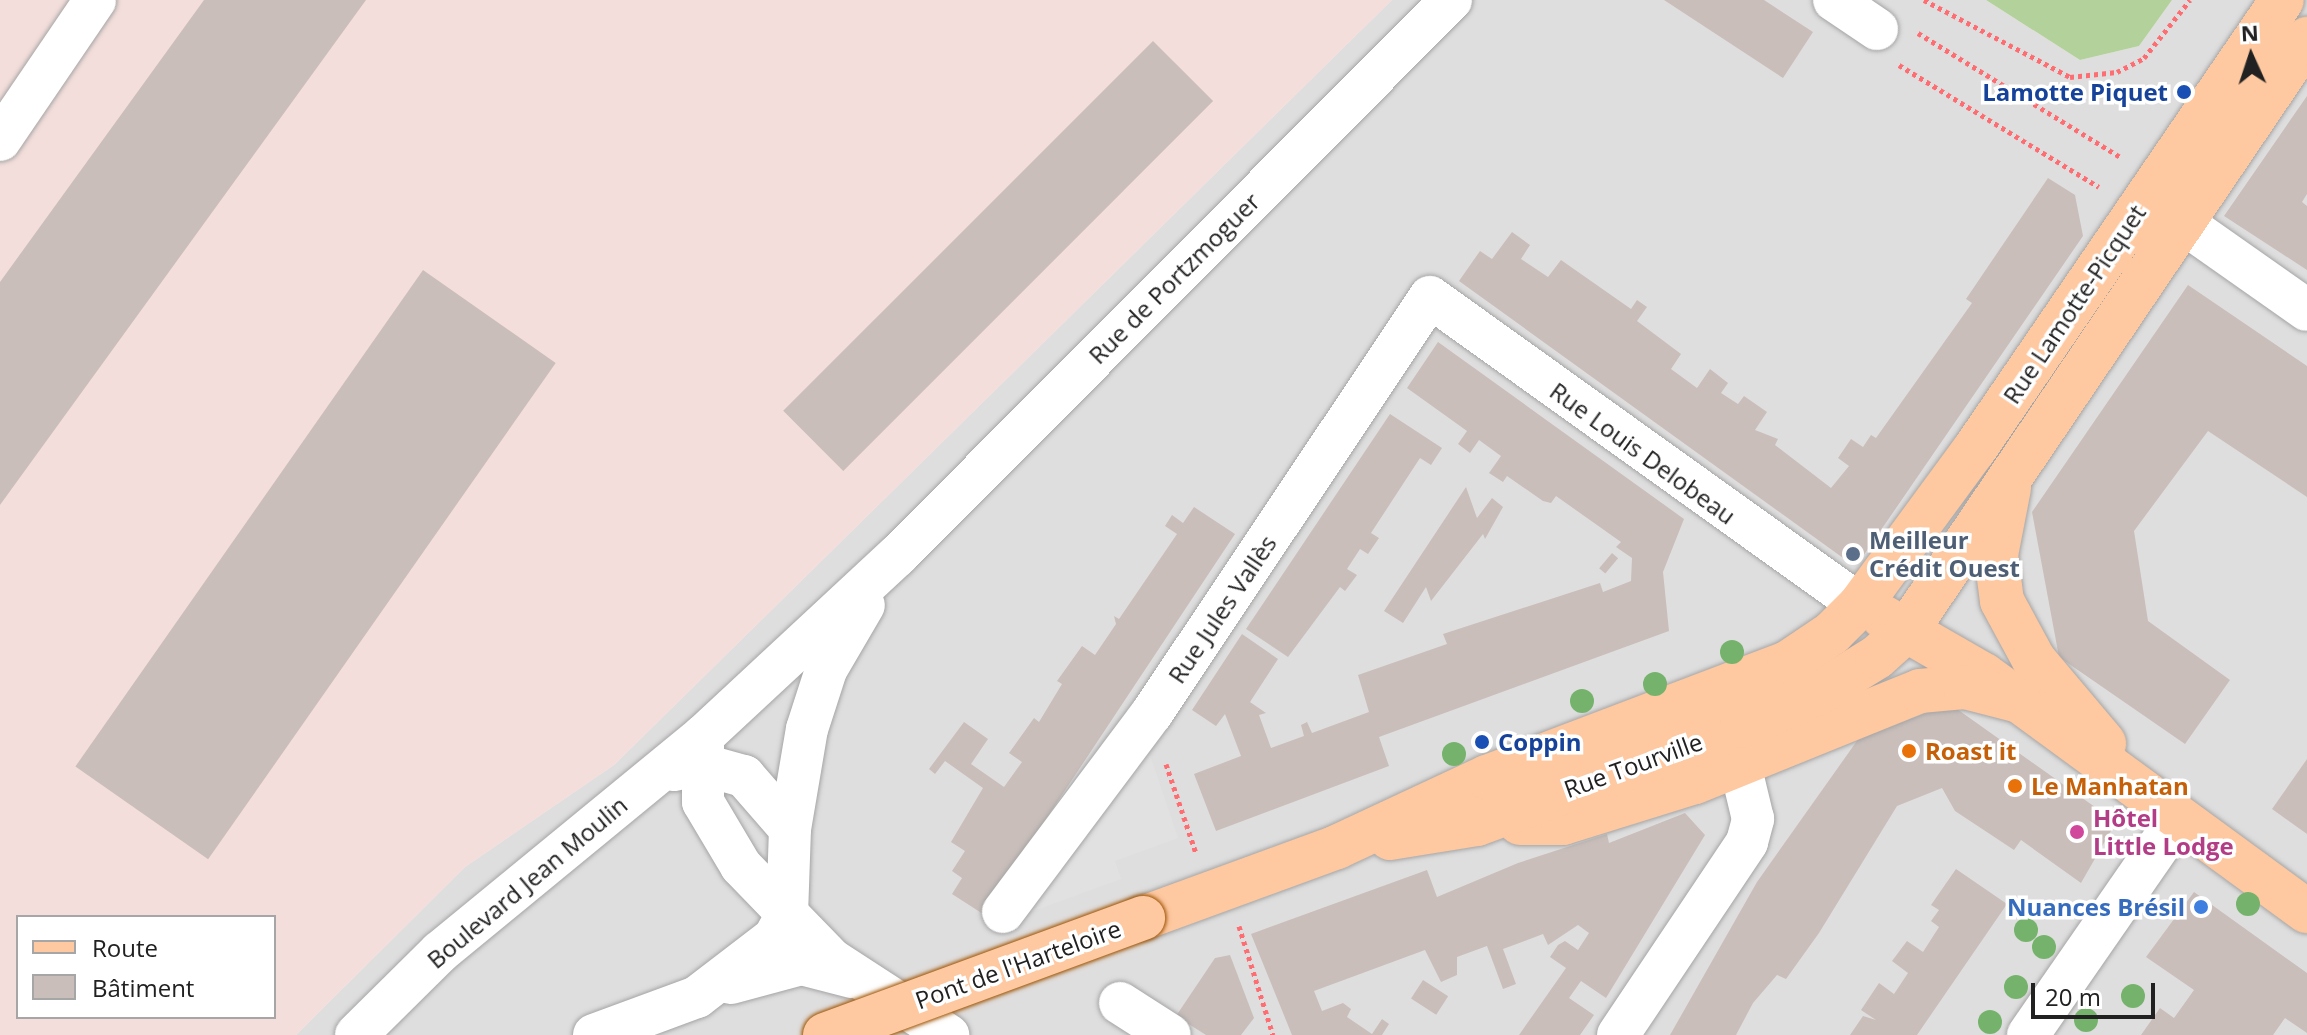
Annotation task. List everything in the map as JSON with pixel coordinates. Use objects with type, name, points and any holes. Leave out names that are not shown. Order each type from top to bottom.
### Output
[{"type":"main road","name":"Rue Lamotte-Picquet","points":[[1907,630],[1994,458],[2282,0]]},
{"type":"main road","name":"Rue Lamotte-Picquet","points":[[1860,605],[1994,458],[2183,223],[2307,39]]},
{"type":"main road","points":[[1994,458],[1996,555],[2002,601],[2034,660],[2164,808]]},
{"type":"main road","points":[[1860,605],[1907,630],[2019,701],[2307,911]]},
{"type":"main road","name":"Rue Tourville","points":[[1218,889],[1337,847],[1487,777],[1789,662],[1860,605]]},
{"type":"main road","points":[[1741,746],[1848,678],[1907,630]]},
{"type":"main road","points":[[1741,746],[1920,691],[1965,687],[2019,701]]},
{"type":"main road","name":"Rue Tourville","points":[[1337,847],[1477,824],[1563,823],[1741,746]]},
{"type":"main road","name":"Pont de l'Harteloire","points":[[825,1035],[1218,889]]},
{"type":"street","points":[[0,140],[95,0]]},
{"type":"street","name":"Rue de Portzmoguer","points":[[702,750],[1451,0]]},
{"type":"street","points":[[1834,0],[1877,29]]},
{"type":"street","points":[[2183,223],[2293,301]]},
{"type":"street","name":"Rue Louis Delobeau","points":[[1430,297],[1860,605]]},
{"type":"street","name":"Rue Jules Vallès","points":[[1003,912],[1152,713],[1430,297]]},
{"type":"street","name":"Rue de Portzmoguer","points":[[787,915],[790,829],[807,729],[826,670],[897,556]]},
{"type":"street","points":[[1618,1035],[1744,850],[1753,819],[1741,746]]},
{"type":"street","points":[[702,750],[744,776],[790,829]]},
{"type":"street","points":[[702,750],[703,802],[723,840],[787,915],[858,979],[948,1035]]},
{"type":"street","name":"Boulevard Jean Moulin","points":[[356,1035],[475,922],[657,774],[702,750]]},
{"type":"street","points":[[2028,1035],[2164,808]]},
{"type":"street","points":[[697,997],[774,938],[787,915]]},
{"type":"street","points":[[594,1035],[697,997],[801,964],[858,979]]},
{"type":"street","points":[[1120,1003],[1170,1035]]},
{"type":"path","points":[[1924,0],[2070,77],[2117,72],[2144,58],[2190,0]]},
{"type":"path","points":[[2096,190],[1883,55],[1877,29],[1901,22],[2120,157]]},
{"type":"path","points":[[1174,793],[1218,889],[1273,1035]]},
{"type":"shaded area","points":[[0,0],[1392,0],[614,765],[465,867],[296,1035],[0,1035]]},
{"type":"shaded area","points":[[1392,0],[1986,0],[2080,60],[2139,46],[2172,0],[2307,0],[2307,1035],[296,1035],[465,867],[614,765]]},
{"type":"shaded area","points":[[1141,728],[1178,838],[1115,861],[1121,879],[1006,921]]},
{"type":"green space","points":[[1986,0],[2172,0],[2139,46],[2080,60]]},
{"type":"building","points":[[204,0],[366,0],[0,505],[0,282]]},
{"type":"building","points":[[1664,0],[1764,0],[1813,32],[1783,78]]},
{"type":"building","points":[[1153,41],[1213,101],[843,471],[783,411]]},
{"type":"building","points":[[2307,96],[2307,194],[2302,202],[2307,206],[2307,270],[2224,216]]},
{"type":"building","points":[[2048,178],[2075,195],[2083,236],[1861,559],[1850,563],[1459,281],[1480,251],[1492,259],[1512,232],[1530,245],[1521,259],[1548,277],[1561,260],[1631,309],[1637,300],[1647,307],[1637,321],[1681,354],[1671,369],[1697,388],[1710,369],[1728,383],[1721,393],[1738,404],[1744,396],[1767,412],[1755,430],[1778,439],[1775,445],[1831,488],[1849,466],[1838,458],[1851,439],[1863,447],[1871,435],[1876,438],[1972,303],[1966,299]]},
{"type":"building","points":[[423,270],[556,363],[208,859],[75,766]]},
{"type":"building","points":[[2188,285],[2307,366],[2307,497],[2208,431],[2134,531],[2148,621],[2230,680],[2185,744],[2059,657],[2032,512]]},
{"type":"building","points":[[1438,342],[1684,519],[1663,572],[1669,631],[1379,737],[1389,766],[1216,831],[1194,774],[1241,756],[1225,714],[1216,726],[1192,710],[1242,634],[1278,659],[1250,702],[1266,713],[1259,715],[1271,748],[1304,736],[1301,725],[1307,722],[1312,733],[1369,712],[1358,675],[1447,644],[1443,634],[1600,583],[1603,592],[1631,581],[1632,558],[1616,547],[1621,542],[1556,496],[1551,503],[1543,501],[1507,476],[1503,482],[1489,473],[1501,456],[1479,440],[1470,453],[1458,444],[1467,431],[1407,388]]},
{"type":"building","points":[[1390,414],[1442,448],[1431,465],[1420,458],[1371,533],[1379,538],[1368,554],[1360,549],[1347,569],[1357,575],[1345,591],[1340,587],[1288,657],[1246,629]]},
{"type":"building","points":[[1466,487],[1477,518],[1492,498],[1503,507],[1485,539],[1483,534],[1431,601],[1426,587],[1403,623],[1384,611]]},
{"type":"building","points":[[1194,507],[1235,534],[983,914],[952,894],[962,878],[952,871],[965,851],[951,842],[983,788],[945,761],[935,774],[929,769],[964,722],[988,739],[971,764],[1004,787],[1022,762],[1009,753],[1034,718],[1039,722],[1062,684],[1057,681],[1082,646],[1095,655],[1116,624],[1114,616],[1119,619],[1177,534],[1165,526],[1172,515],[1183,523]]},
{"type":"building","points":[[1612,553],[1618,558],[1605,573],[1599,568]]},
{"type":"building","points":[[1950,704],[2116,822],[2081,883],[2021,840],[2014,850],[1955,811],[1942,788],[1897,806],[1819,933],[1786,979],[1777,975],[1753,1003],[1736,1035],[1670,1035],[1757,882],[1859,738]]},
{"type":"building","points":[[2307,759],[2307,834],[2272,809]]},
{"type":"building","points":[[1685,813],[1705,835],[1606,998],[1581,981],[1569,998],[1594,1015],[1580,1035],[1519,1035],[1566,968],[1550,957],[1558,945],[1565,941],[1578,950],[1589,933],[1578,925],[1548,945],[1543,934],[1503,949],[1516,984],[1503,989],[1487,946],[1457,957],[1457,975],[1441,982],[1425,950],[1314,991],[1322,1011],[1343,1003],[1351,1009],[1347,1017],[1372,1034],[1382,1019],[1389,1024],[1382,1035],[1292,1035],[1251,934],[1427,870],[1437,897],[1518,863],[1607,834],[1609,843]]},
{"type":"building","points":[[1956,869],[2007,904],[1917,1035],[1850,1035],[1863,1016],[1876,1020],[1861,1010],[1879,983],[1894,994],[1908,973],[1892,961],[1907,941],[1923,952],[1939,927],[1931,921],[1939,910],[1931,905]]},
{"type":"building","points":[[2194,892],[2307,973],[2307,1033],[2285,1018],[2273,1035],[2141,1035],[2160,1008],[2174,1018],[2194,990],[2146,957]]},
{"type":"building","points":[[1230,955],[1254,1018],[1241,1035],[1206,1035],[1176,1016],[1215,958]]},
{"type":"building","points":[[1423,980],[1448,996],[1436,1015],[1411,998]]},
{"type":"place","name":"Lamotte Piquet","points":[[2184,92]]},
{"type":"place","name":"Meilleur Crédit Ouest","points":[[1853,554]]},
{"type":"place","name":"Coppin","points":[[1482,742]]},
{"type":"place","name":"Roast it","points":[[1909,751]]},
{"type":"place","name":"Le Manhatan","points":[[2015,786]]},
{"type":"place","name":"Hôtel Little Lodge","points":[[2077,832]]},
{"type":"place","name":"Nuances Brésil","points":[[2201,907]]}]
